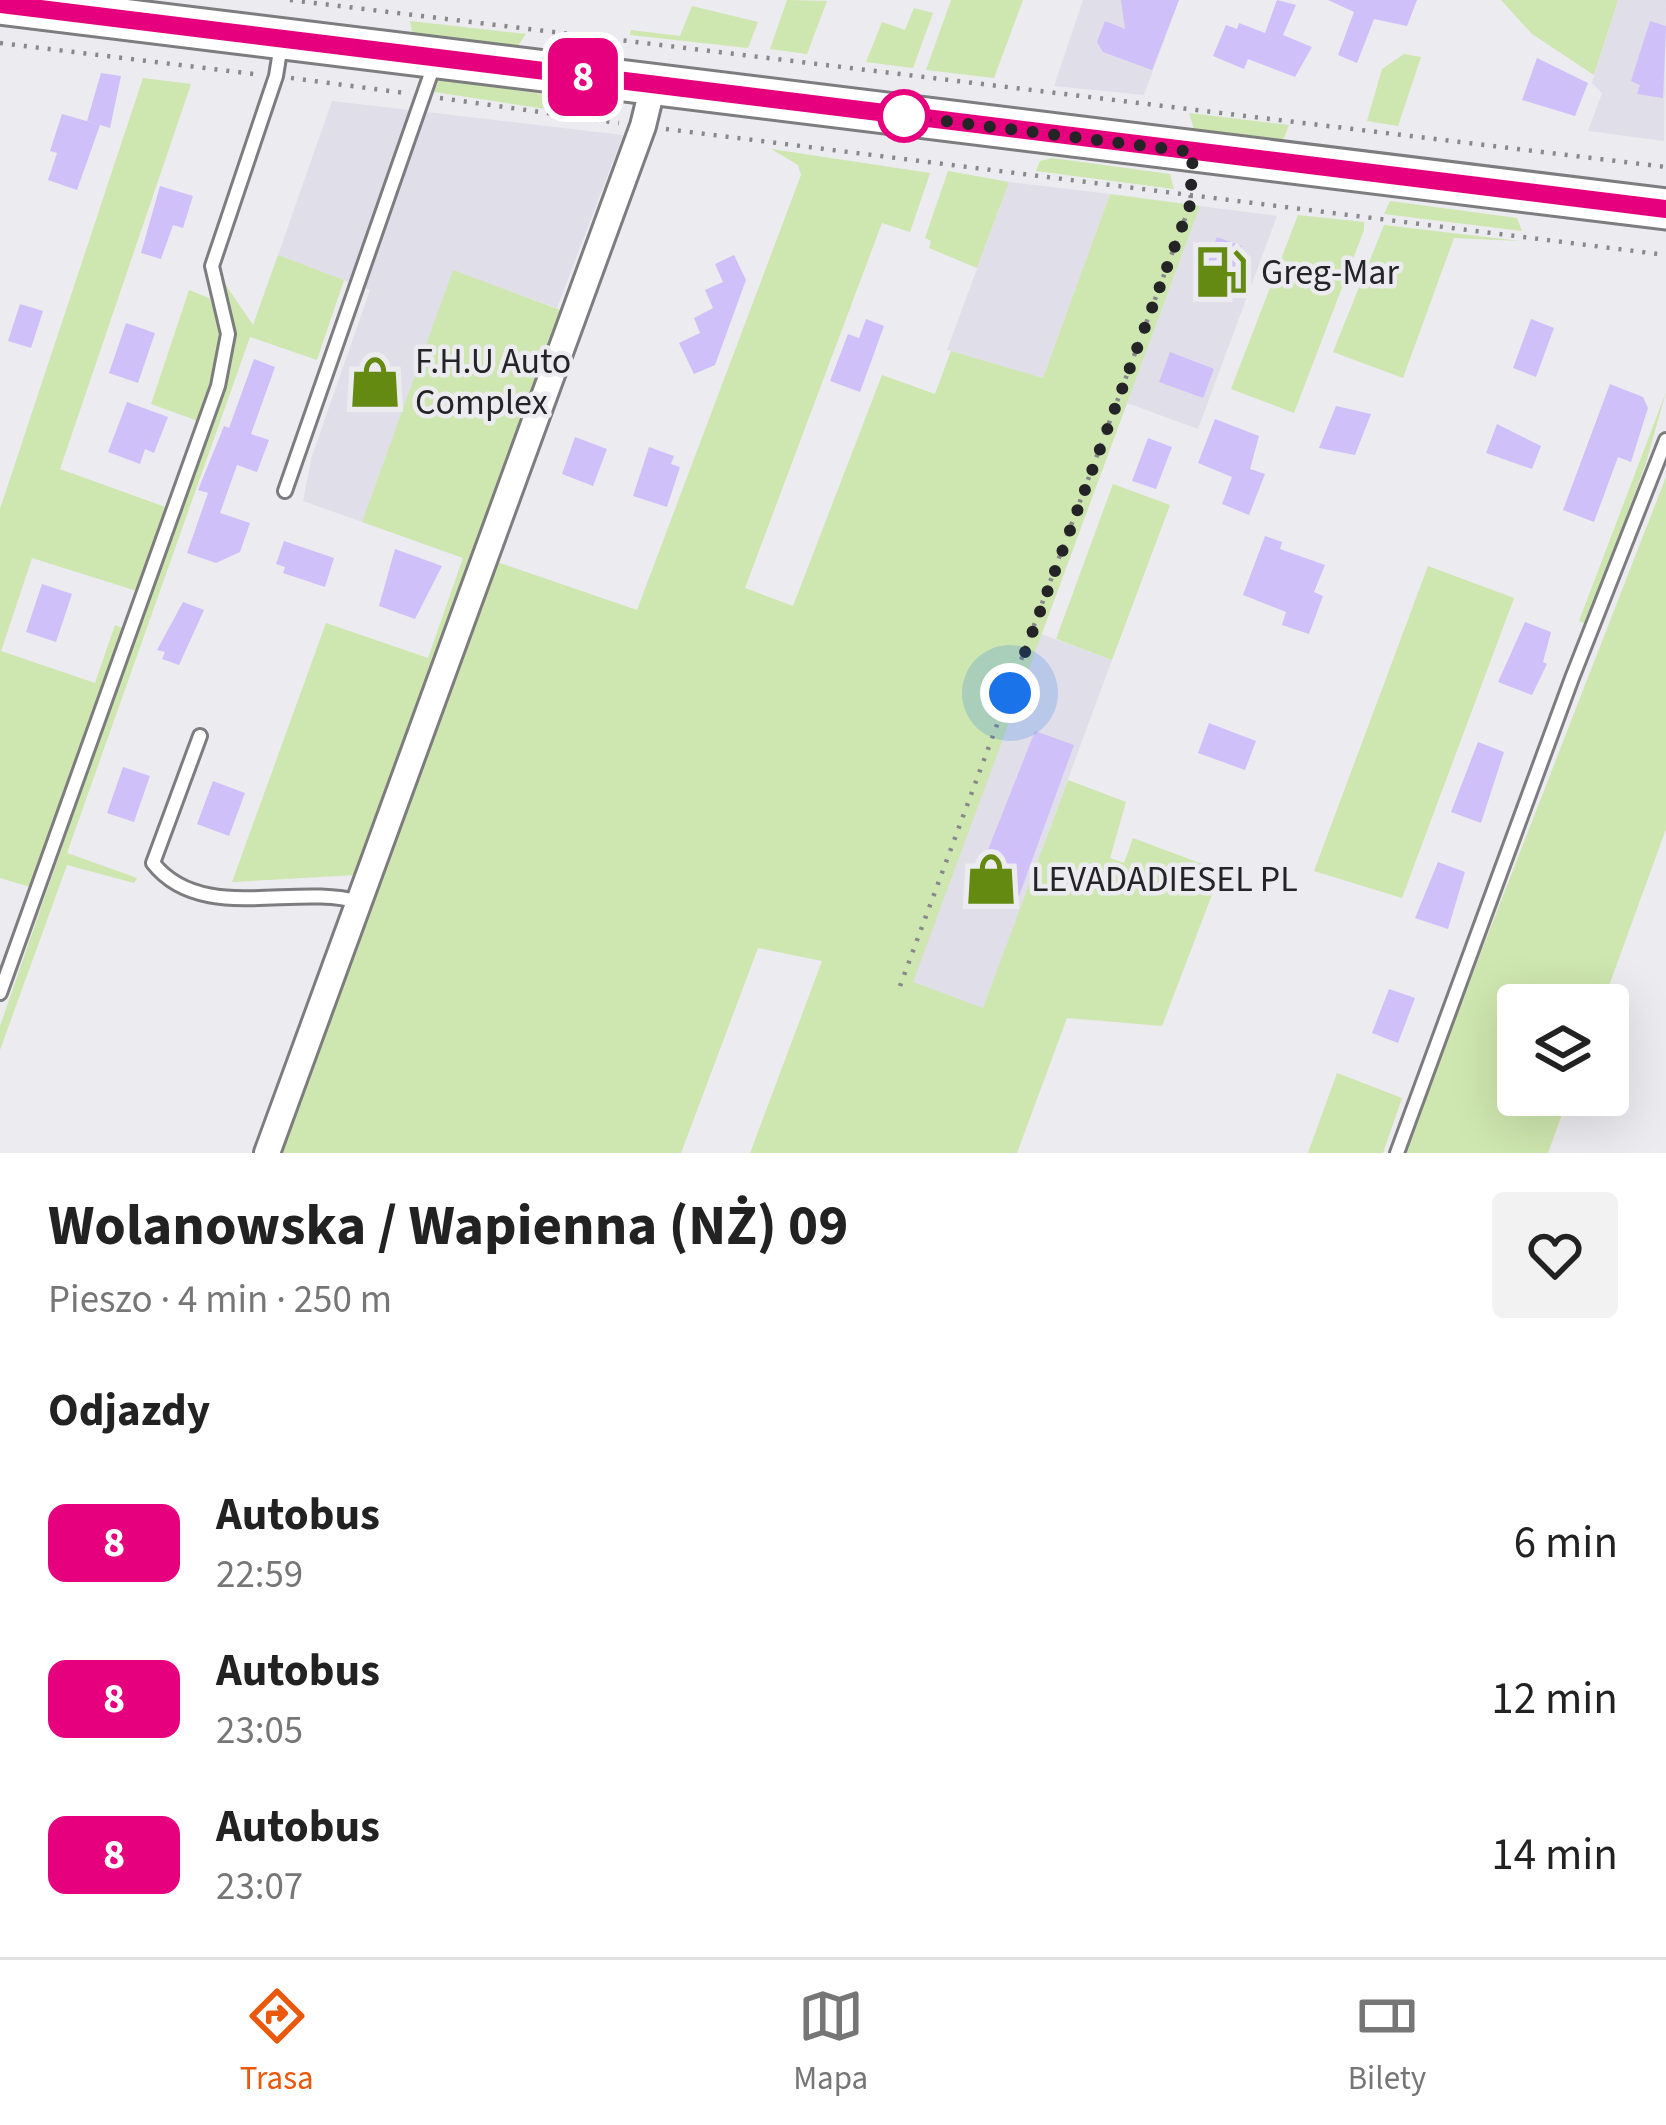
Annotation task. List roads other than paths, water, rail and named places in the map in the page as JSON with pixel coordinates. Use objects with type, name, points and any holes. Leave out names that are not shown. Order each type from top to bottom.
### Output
[{"type":"main road","points":[[0,4],[279,58],[430,76],[653,85],[1666,209]]},
{"type":"street","points":[[267,1153],[643,126],[653,85]]},
{"type":"lane","points":[[0,993],[218,386],[228,334],[212,266],[279,58]]},
{"type":"lane","points":[[285,491],[430,76]]},
{"type":"lane","points":[[1397,1153],[1572,678],[1666,440]]},
{"type":"lane","points":[[200,736],[153,862],[165,878],[225,898],[337,896],[358,902]]},
{"type":"place","name":"Greg-Mar","points":[[1221,272]]},
{"type":"place","name":"F.H.U Auto Complex","points":[[375,382]]},
{"type":"place","name":"LEVADADIESEL PL","points":[[991,879]]}]
